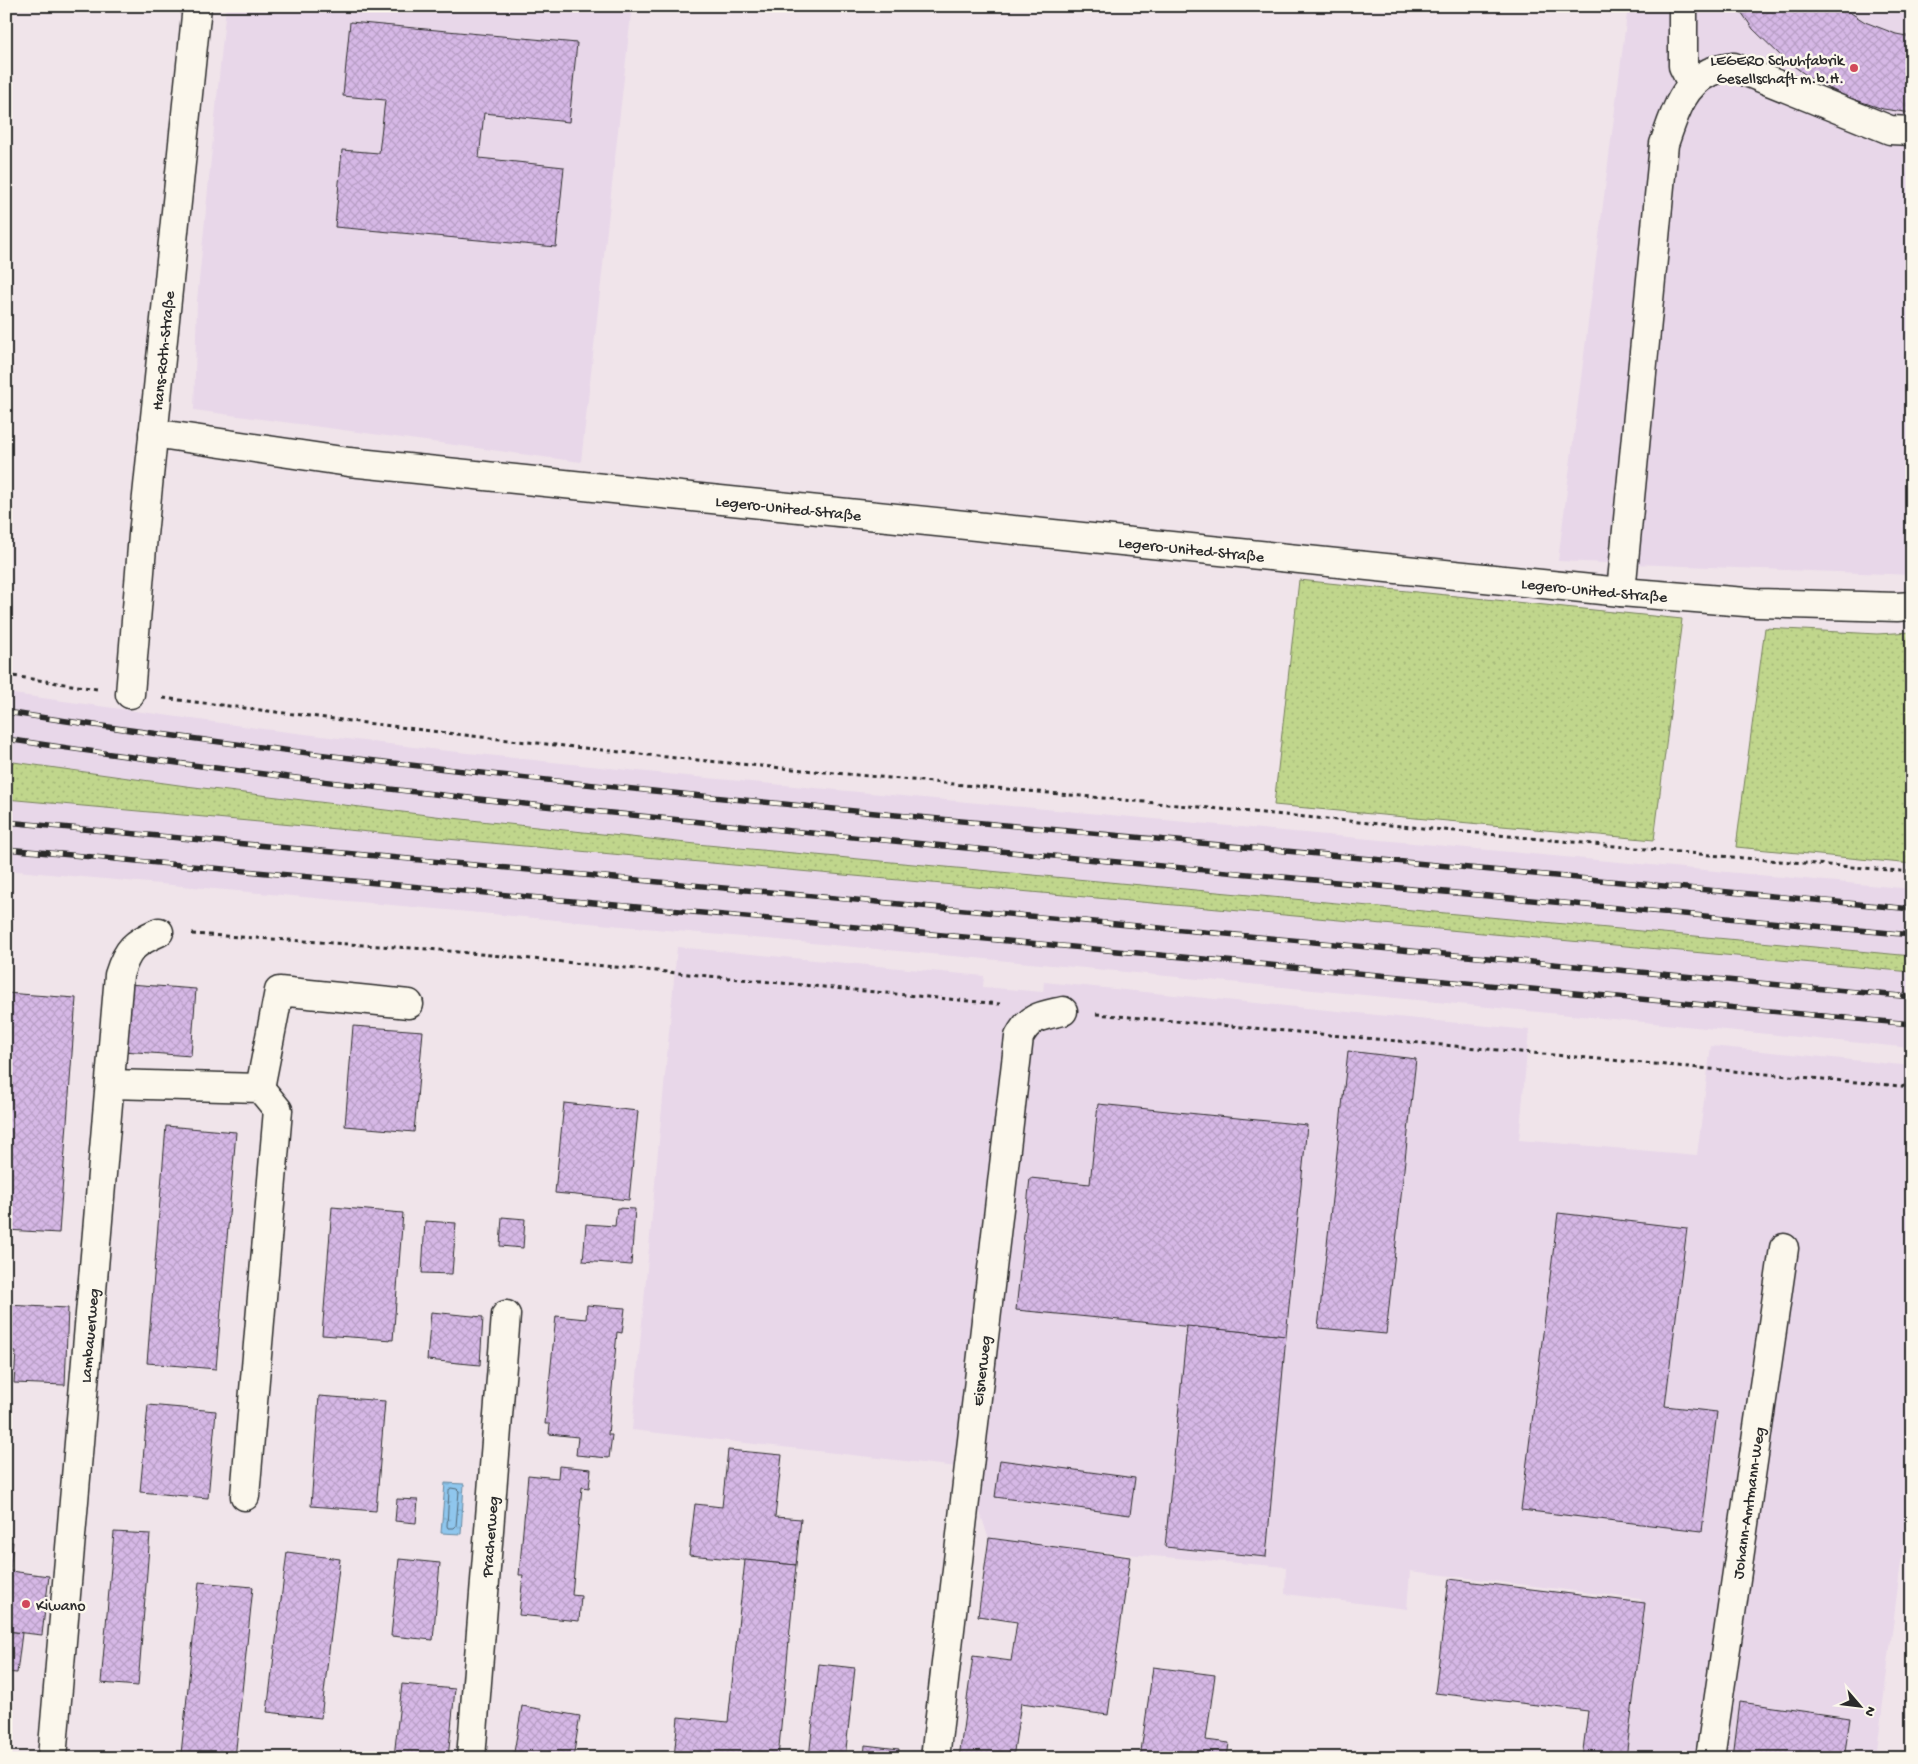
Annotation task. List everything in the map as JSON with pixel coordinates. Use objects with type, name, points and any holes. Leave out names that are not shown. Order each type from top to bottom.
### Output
[{"type":"street","name":"Hans-Roth-Straße","points":[[130,694],[143,535],[197,6]]},
{"type":"street","points":[[1683,6],[1683,66],[1692,84]]},
{"type":"street","points":[[1621,592],[1664,144],[1677,105],[1692,84],[1711,71],[1734,67],[1890,130],[1912,131]]},
{"type":"street","name":"Legero-United-Straße","points":[[153,433],[349,462],[1621,592],[1758,603],[1897,608],[1912,606]]},
{"type":"street","name":"Lambauerweg","points":[[52,1758],[119,975],[131,947],[142,939],[159,932]]},
{"type":"street","points":[[260,1088],[280,991],[409,1004]]},
{"type":"street","name":"Eisnerweg","points":[[935,1758],[1019,1038],[1024,1027],[1033,1019],[1063,1011]]},
{"type":"street","points":[[110,1084],[260,1088],[278,1110],[245,1496]]},
{"type":"street","name":"Johann-Amtmann-Weg","points":[[1710,1758],[1784,1248]]},
{"type":"street","name":"Pracherweg","points":[[470,1758],[506,1315]]},
{"type":"path","points":[[6,675],[130,694],[462,735],[696,760],[1912,872]]},
{"type":"shaded area","points":[[226,6],[632,6],[581,462],[194,410],[197,301]]},
{"type":"shaded area","points":[[1628,6],[1912,6],[1912,575],[1558,561]]},
{"type":"shaded area","points":[[6,693],[263,729],[686,776],[1912,889],[1912,956],[696,844],[452,818],[186,786],[6,761]]},
{"type":"shaded area","points":[[6,799],[1912,972],[1912,1048],[1074,967],[6,870]]},
{"type":"shaded area","points":[[677,947],[984,976],[983,987],[1043,992],[1044,982],[1529,1030],[1519,1140],[1697,1155],[1711,1046],[1912,1066],[1912,1476],[1876,1758],[1623,1758],[1641,1599],[1410,1571],[1407,1609],[1285,1594],[1286,1567],[990,1543],[966,1468],[632,1430]]},
{"type":"green space","points":[[1299,580],[1682,619],[1654,840],[1274,805]]},
{"type":"green space","points":[[1765,628],[1877,634],[1912,632],[1912,864],[1736,847]]},
{"type":"green space","points":[[6,761],[186,786],[452,818],[696,844],[1912,956],[1912,972],[6,799]]},
{"type":"water","points":[[445,1483],[464,1484],[461,1534],[441,1533]]},
{"type":"building","name":"LEGERO Schuhfabrik Gesellschaft m.b.H.","points":[[1737,6],[1840,6],[1865,22],[1896,34],[1912,37],[1912,113],[1883,109],[1847,97],[1811,79],[1782,57],[1753,29]]},
{"type":"building","points":[[350,22],[577,43],[569,122],[484,113],[479,158],[564,167],[556,247],[335,227],[342,150],[379,153],[385,100],[343,96]]},
{"type":"building","points":[[129,984],[196,989],[191,1056],[123,1051]]},
{"type":"building","points":[[6,993],[76,998],[59,1233],[6,1230]]},
{"type":"building","points":[[353,1026],[423,1031],[414,1132],[345,1126]]},
{"type":"building","points":[[1348,1051],[1416,1059],[1386,1334],[1318,1328]]},
{"type":"building","points":[[564,1103],[638,1111],[629,1200],[555,1193]]},
{"type":"building","points":[[1098,1104],[1307,1125],[1286,1336],[1016,1310],[1030,1178],[1090,1184]]},
{"type":"building","points":[[166,1126],[236,1132],[216,1369],[147,1363]]},
{"type":"building","points":[[332,1207],[403,1213],[393,1340],[322,1335]]},
{"type":"building","points":[[617,1208],[635,1209],[631,1265],[583,1261],[586,1224],[615,1226]]},
{"type":"building","points":[[1558,1213],[1687,1228],[1665,1406],[1717,1412],[1702,1531],[1521,1510]]},
{"type":"building","points":[[502,1217],[525,1219],[523,1248],[500,1246]]},
{"type":"building","points":[[425,1221],[456,1223],[452,1274],[422,1273]]},
{"type":"building","points":[[6,1305],[68,1308],[65,1385],[14,1383],[16,1351],[6,1351]]},
{"type":"building","points":[[587,1305],[625,1308],[622,1333],[617,1332],[608,1435],[612,1435],[609,1458],[576,1455],[578,1437],[549,1434],[550,1424],[545,1424],[556,1316],[586,1319]]},
{"type":"building","points":[[431,1312],[483,1317],[480,1365],[427,1360]]},
{"type":"building","points":[[1187,1326],[1286,1336],[1266,1557],[1165,1547]]},
{"type":"building","points":[[319,1396],[385,1401],[376,1511],[311,1506]]},
{"type":"building","points":[[148,1405],[216,1411],[208,1498],[140,1492]]},
{"type":"building","points":[[728,1450],[782,1455],[775,1517],[801,1519],[796,1565],[689,1555],[695,1504],[722,1507]]},
{"type":"building","points":[[1000,1460],[1135,1478],[1130,1515],[995,1497]]},
{"type":"building","points":[[559,1466],[591,1469],[589,1488],[582,1487],[572,1595],[581,1596],[579,1621],[519,1615],[523,1575],[519,1575],[528,1475],[558,1478]]},
{"type":"building","points":[[397,1499],[418,1500],[416,1523],[395,1521]]},
{"type":"building","points":[[114,1532],[150,1534],[138,1686],[101,1683]]},
{"type":"building","points":[[989,1538],[1130,1557],[1108,1715],[1021,1703],[1013,1758],[959,1758],[973,1656],[1011,1661],[1017,1622],[978,1616]]},
{"type":"building","name":"Kiwano","points":[[6,1542],[13,1542],[10,1571],[49,1576],[42,1635],[6,1631]]},
{"type":"building","points":[[287,1552],[340,1559],[321,1718],[267,1712]]},
{"type":"building","points":[[399,1559],[440,1563],[433,1640],[391,1636]]},
{"type":"building","points":[[745,1560],[796,1565],[778,1758],[674,1758],[678,1717],[728,1722]]},
{"type":"building","points":[[1449,1579],[1645,1603],[1626,1758],[1582,1758],[1588,1711],[1435,1693]]},
{"type":"building","points":[[199,1582],[253,1587],[235,1758],[181,1754]]},
{"type":"building","points":[[6,1631],[22,1633],[17,1673],[6,1672]]},
{"type":"building","points":[[819,1664],[855,1668],[845,1758],[809,1758]]},
{"type":"building","points":[[1153,1667],[1215,1675],[1206,1740],[1229,1743],[1227,1758],[1140,1758]]},
{"type":"building","points":[[402,1684],[455,1689],[448,1758],[394,1757]]},
{"type":"building","points":[[1740,1702],[1850,1718],[1844,1758],[1733,1758]]},
{"type":"building","points":[[522,1706],[580,1716],[573,1758],[513,1758]]},
{"type":"building","points":[[865,1745],[899,1749],[898,1758],[864,1758]]},
{"type":"railway","points":[[6,712],[339,757],[562,782],[896,815],[1912,909]]},
{"type":"railway","points":[[6,739],[237,771],[585,810],[934,845],[1912,935]]},
{"type":"railway","points":[[6,822],[1912,997]]},
{"type":"railway","points":[[6,849],[1912,1024]]},
{"type":"place","name":"LEGERO Schuhfabrik Gesellschaft m.b.H.","points":[[1854,68]]},
{"type":"place","name":"Kiwano","points":[[26,1604]]}]
